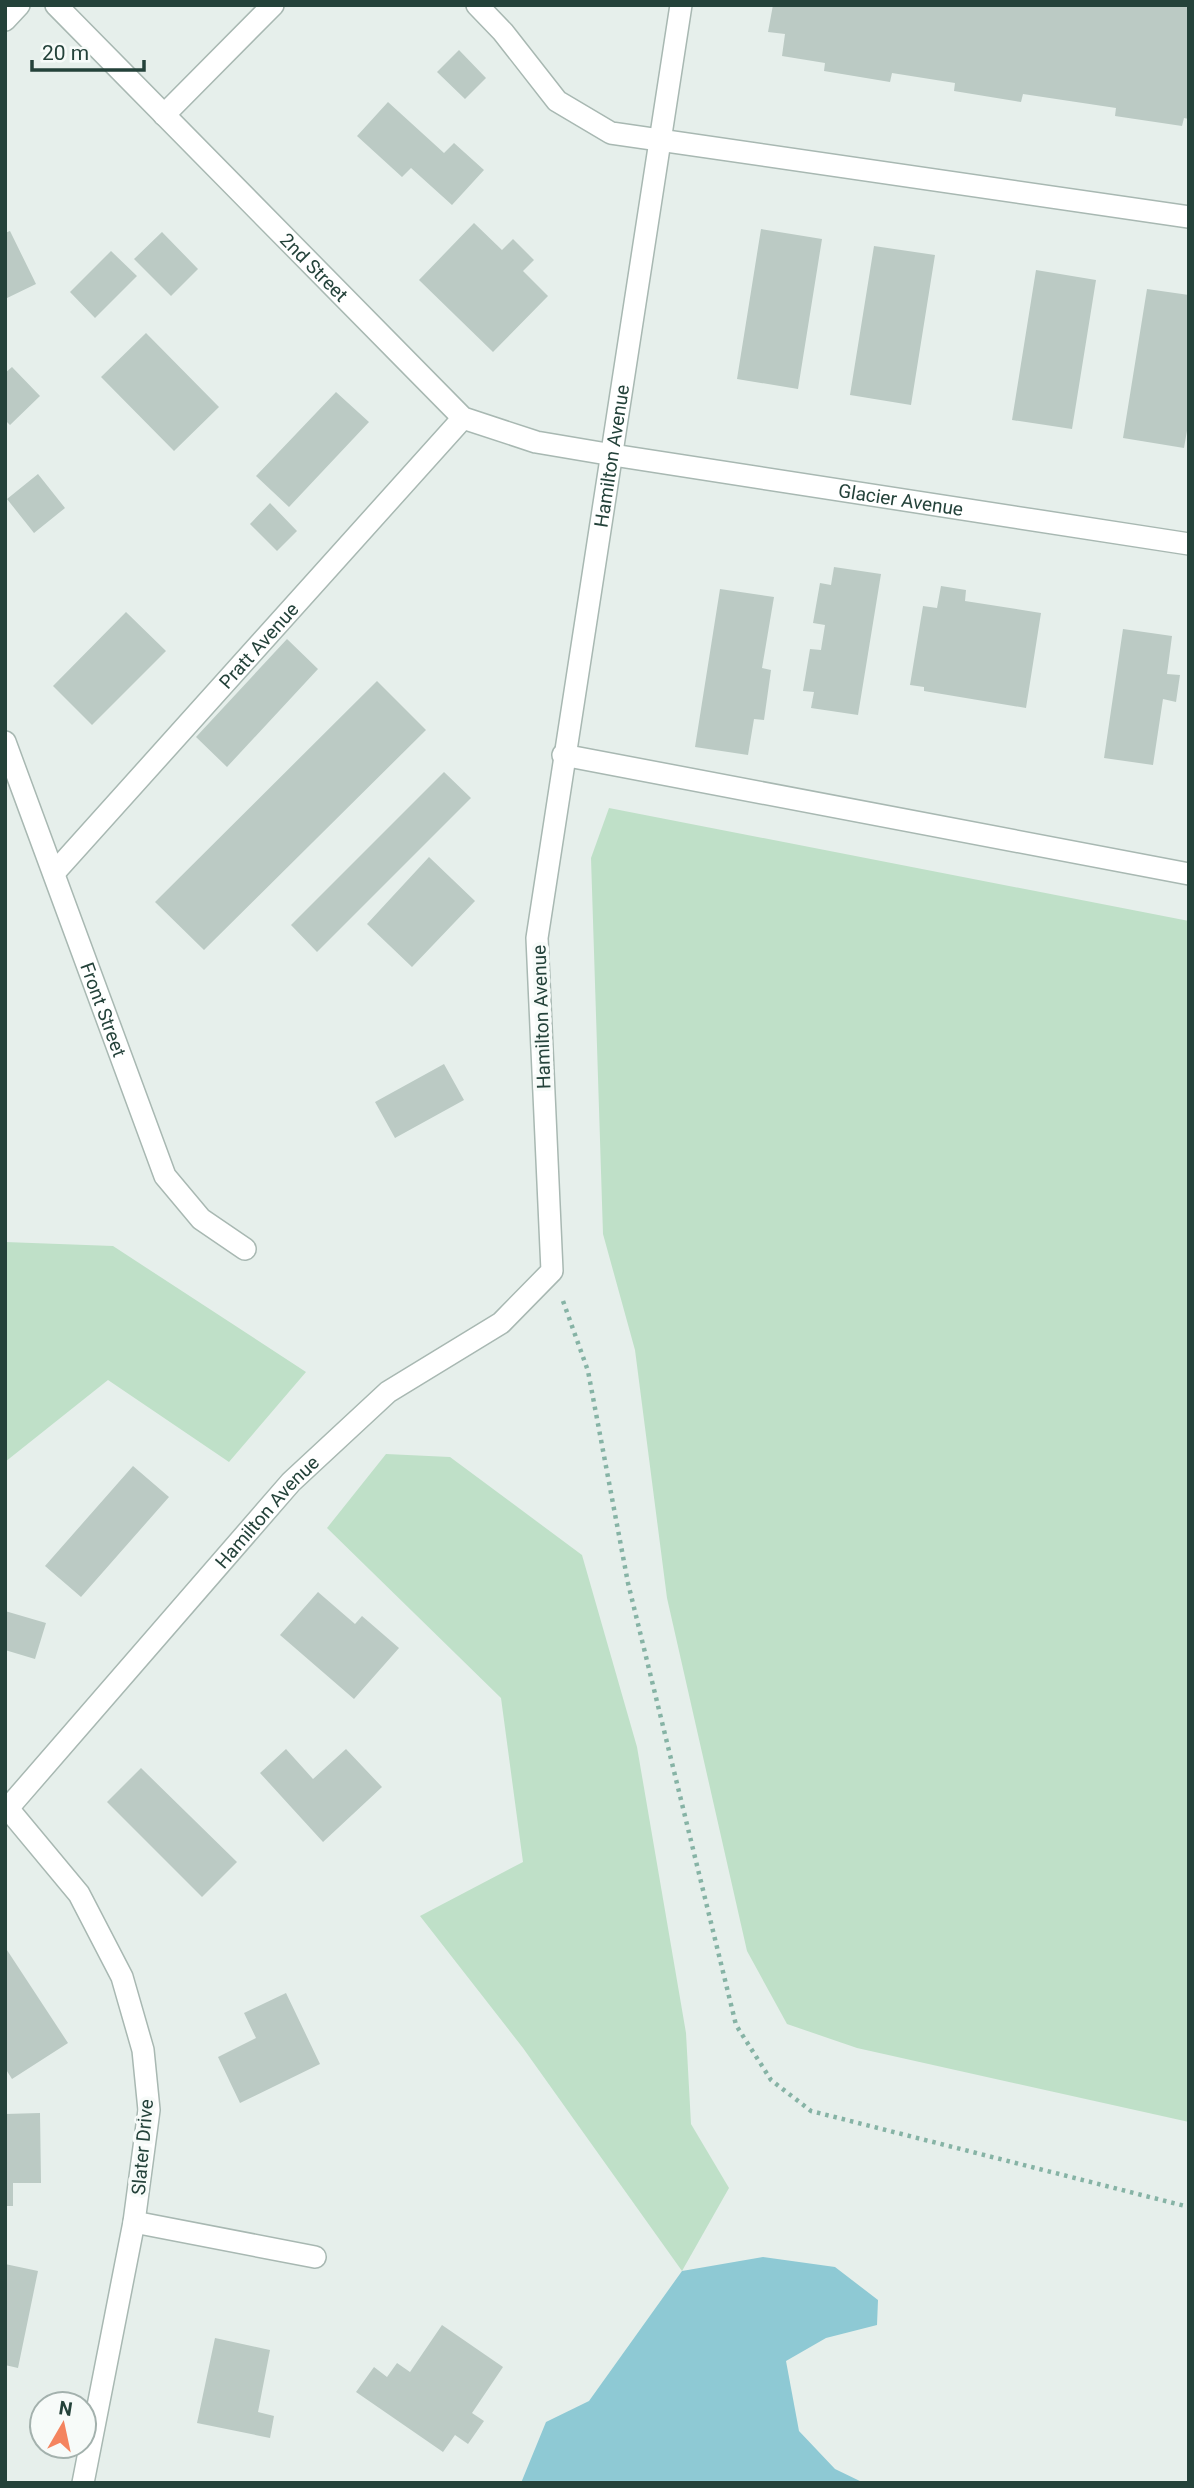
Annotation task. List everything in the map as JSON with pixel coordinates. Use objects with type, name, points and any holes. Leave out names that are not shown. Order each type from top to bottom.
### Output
[{"type":"street","points":[[5,20],[19,5]]},
{"type":"street","name":"2nd Street","points":[[56,5],[463,418],[536,442],[613,455]]},
{"type":"street","points":[[164,115],[273,5]]},
{"type":"street","points":[[477,5],[503,32],[557,101],[611,133],[1189,217]]},
{"type":"street","name":"Hamilton Avenue","points":[[7,1806],[290,1482],[388,1392],[501,1323],[552,1271],[537,938],[563,755],[613,455],[681,5]]},
{"type":"street","name":"Pratt Avenue","points":[[54,873],[463,418]]},
{"type":"street","name":"Glacier Avenue","points":[[613,455],[1189,544]]},
{"type":"street","name":"Front Street","points":[[5,742],[165,1176],[201,1219],[245,1249]]},
{"type":"street","points":[[563,755],[1189,874]]},
{"type":"street","name":"Slater Drive","points":[[7,1806],[79,1894],[122,1977],[143,2050],[149,2110],[134,2222],[83,2483]]},
{"type":"street","points":[[134,2222],[315,2257]]},
{"type":"path","points":[[552,1271],[588,1371],[628,1583],[736,2025],[771,2080],[811,2111],[1189,2207]]},
{"type":"green space","points":[[609,808],[1189,921],[1189,2122],[857,2048],[787,2024],[747,1951],[667,1598],[635,1350],[603,1234],[591,858]]},
{"type":"green space","points":[[5,1242],[113,1246],[306,1372],[229,1462],[108,1380],[5,1462]]},
{"type":"green space","points":[[386,1454],[450,1457],[582,1555],[637,1747],[686,2033],[691,2124],[729,2188],[682,2271],[523,2048],[420,1916],[523,1862],[501,1698],[327,1528]]},
{"type":"water","points":[[763,2257],[835,2267],[878,2300],[877,2325],[826,2338],[786,2361],[799,2431],[835,2469],[864,2483],[521,2483],[546,2422],[589,2401],[682,2271]]},
{"type":"building","points":[[773,5],[1189,5],[1189,119],[1184,118],[1182,126],[1115,116],[1116,108],[1023,94],[1021,102],[954,91],[955,83],[892,73],[890,82],[824,71],[825,63],[782,56],[785,34],[768,32]]},
{"type":"building","points":[[459,50],[486,78],[465,99],[437,72]]},
{"type":"building","points":[[388,102],[444,153],[454,143],[484,170],[452,205],[411,168],[402,177],[357,136]]},
{"type":"building","points":[[474,223],[502,250],[513,239],[534,260],[523,271],[548,296],[493,352],[419,280]]},
{"type":"building","points":[[761,229],[822,239],[798,389],[737,379]]},
{"type":"building","points":[[10,231],[36,284],[5,299],[5,233]]},
{"type":"building","points":[[162,232],[198,269],[171,296],[134,259]]},
{"type":"building","points":[[874,246],[935,255],[911,405],[850,395]]},
{"type":"building","points":[[111,251],[137,276],[95,318],[70,292]]},
{"type":"building","points":[[1036,270],[1096,280],[1072,429],[1012,420]]},
{"type":"building","points":[[1147,289],[1189,295],[1189,419],[1184,448],[1123,438]]},
{"type":"building","points":[[146,333],[219,407],[174,451],[101,377]]},
{"type":"building","points":[[12,367],[40,396],[10,425],[5,420],[5,373]]},
{"type":"building","points":[[336,392],[369,422],[289,507],[256,476]]},
{"type":"building","points":[[38,474],[65,508],[34,533],[7,499]]},
{"type":"building","points":[[270,503],[297,531],[277,551],[250,524]]},
{"type":"building","points":[[834,567],[881,574],[858,715],[811,708],[814,692],[803,691],[810,649],[821,650],[825,625],[813,623],[820,583],[831,585]]},
{"type":"building","points":[[941,586],[966,590],[965,601],[1041,613],[1026,708],[924,691],[924,687],[910,685],[923,606],[937,608]]},
{"type":"building","points":[[720,589],[774,597],[762,668],[771,670],[764,720],[754,719],[748,755],[695,747]]},
{"type":"building","points":[[126,612],[166,651],[92,725],[53,686]]},
{"type":"building","points":[[1123,629],[1172,636],[1167,674],[1180,675],[1176,702],[1163,699],[1153,765],[1104,758]]},
{"type":"building","points":[[287,639],[318,669],[227,767],[196,737]]},
{"type":"building","points":[[377,681],[426,730],[204,950],[155,902]]},
{"type":"building","points":[[444,772],[471,798],[317,952],[291,925]]},
{"type":"building","points":[[429,857],[475,901],[412,967],[367,924]]},
{"type":"building","points":[[444,1064],[464,1100],[395,1138],[375,1102]]},
{"type":"building","points":[[133,1466],[169,1497],[81,1597],[45,1566]]},
{"type":"building","points":[[318,1592],[355,1624],[362,1616],[399,1648],[354,1699],[280,1635]]},
{"type":"building","points":[[5,1611],[46,1623],[35,1659],[5,1650]]},
{"type":"building","points":[[286,1749],[313,1779],[346,1749],[382,1787],[323,1842],[260,1773]]},
{"type":"building","points":[[141,1768],[237,1862],[202,1897],[107,1802]]},
{"type":"building","points":[[5,1947],[68,2043],[12,2079],[5,2068]]},
{"type":"building","points":[[286,1993],[320,2064],[240,2103],[218,2057],[256,2038],[244,2013]]},
{"type":"building","points":[[40,2113],[41,2183],[13,2183],[13,2206],[5,2206],[5,2114]]},
{"type":"building","points":[[5,2264],[38,2271],[18,2368],[5,2365]]},
{"type":"building","points":[[442,2325],[503,2367],[472,2413],[484,2421],[468,2444],[455,2435],[443,2452],[356,2392],[374,2367],[387,2377],[397,2363],[410,2372]]},
{"type":"building","points":[[215,2338],[270,2350],[258,2412],[274,2416],[270,2438],[197,2423]]}]
